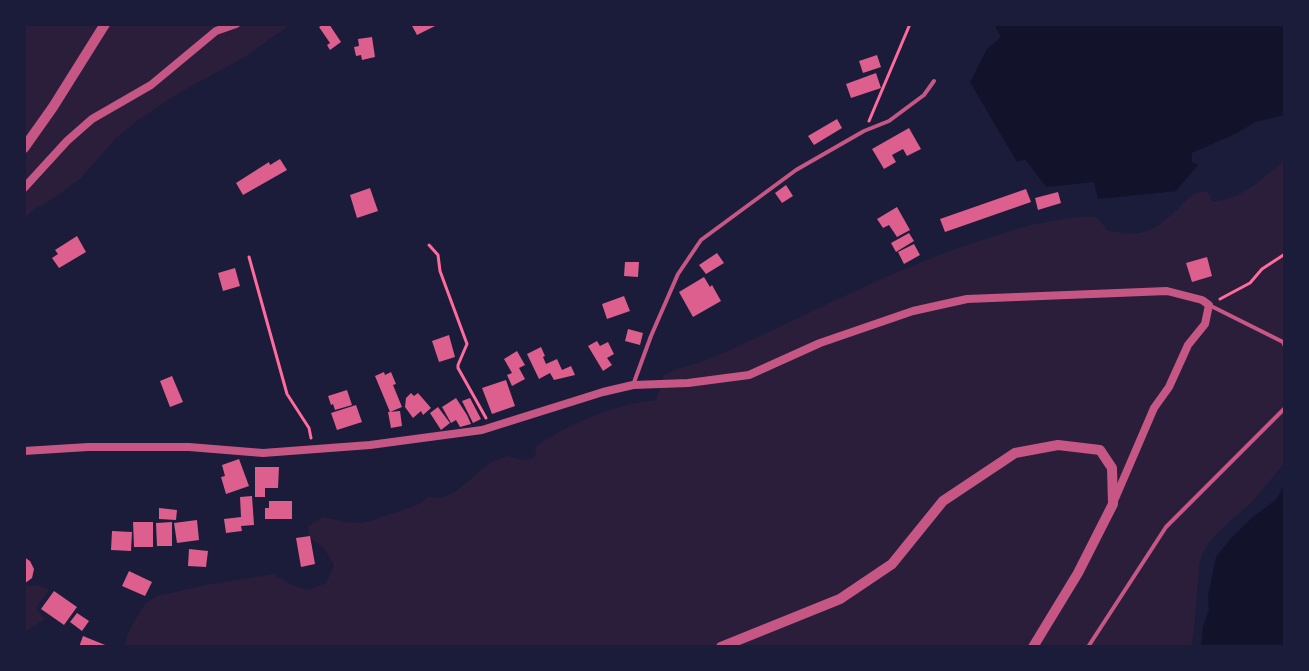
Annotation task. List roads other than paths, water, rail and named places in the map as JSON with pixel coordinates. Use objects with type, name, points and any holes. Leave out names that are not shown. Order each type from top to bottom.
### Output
[{"type":"street","points":[[24,148],[105,24]]},
{"type":"street","points":[[24,188],[92,119],[151,85],[216,31],[236,24]]},
{"type":"street","points":[[24,451],[88,447],[189,447],[263,453],[370,445],[491,428],[633,385],[688,383],[749,375],[820,343],[913,311],[967,299],[1167,291],[1202,300],[1209,305],[1205,324],[1188,345],[1169,387],[1154,408],[1113,504],[1078,573],[1033,647]]},
{"type":"street","points":[[721,647],[840,599],[892,564],[943,501],[1015,453],[1058,445],[1100,450],[1112,468],[1113,504]]},
{"type":"lane","points":[[633,385],[678,274],[701,240],[796,170],[864,131],[889,121],[924,95],[934,81]]},
{"type":"lane","points":[[1209,305],[1283,342],[1285,346]]},
{"type":"lane","points":[[1088,647],[1166,527],[1285,408]]}]
